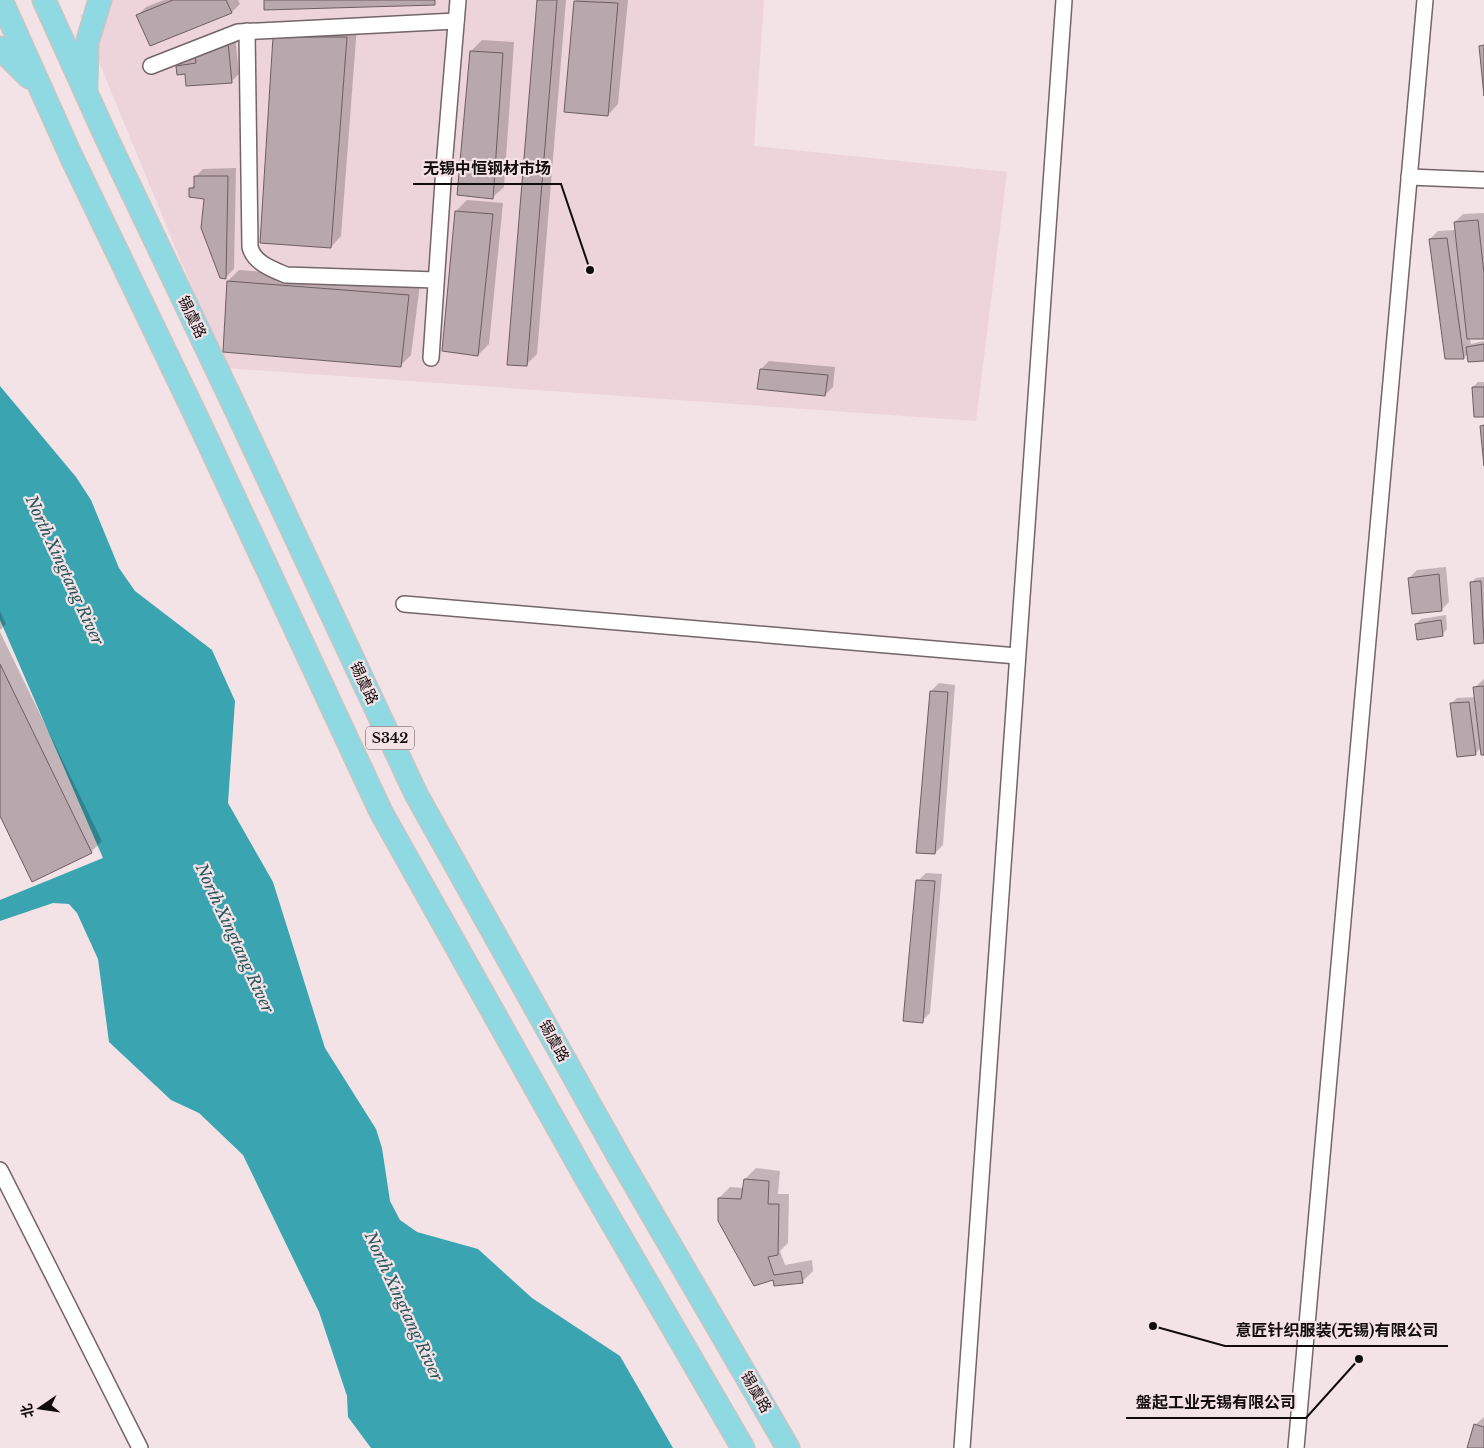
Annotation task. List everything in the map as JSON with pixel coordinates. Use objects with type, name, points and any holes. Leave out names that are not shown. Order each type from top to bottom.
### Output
[{"type":"main road","name":"S342","points":[[1,0],[42,92],[382,812],[585,1176],[743,1448]]},
{"type":"main road","name":"锡虞路","points":[[44,0],[86,94],[416,794],[619,1156],[788,1448]]},
{"type":"main road","points":[[86,94],[87,43],[100,0]]},
{"type":"main road","points":[[0,48],[42,92]]},
{"type":"street","points":[[431,358],[458,0]]},
{"type":"street","points":[[962,1448],[1064,0]]},
{"type":"street","points":[[1296,1448],[1425,0]]},
{"type":"street","points":[[151,66],[238,32],[456,21]]},
{"type":"street","points":[[247,31],[250,247],[253,255],[264,265],[286,275],[436,280]]},
{"type":"street","points":[[1409,177],[1484,180]]},
{"type":"street","points":[[404,604],[1017,656]]},
{"type":"street","points":[[0,1170],[140,1448]]},
{"type":"shaded area","points":[[98,0],[764,0],[754,146],[1007,172],[976,421],[225,368],[80,16]]},
{"type":"water","name":"North Xingtang River","points":[[0,386],[76,477],[91,500],[119,568],[135,591],[212,650],[235,701],[228,803],[273,882],[325,1048],[376,1129],[382,1148],[390,1201],[400,1220],[417,1232],[478,1249],[532,1298],[620,1356],[673,1448],[371,1448],[348,1417],[347,1396],[319,1312],[243,1155],[199,1113],[171,1100],[109,1042],[98,959],[77,913],[69,904],[53,903],[0,921],[0,900],[103,858],[0,620]]},
{"type":"building","points":[[173,0],[226,0],[232,13],[150,46],[136,15]]},
{"type":"building","points":[[264,0],[435,0],[435,5],[264,10]]},
{"type":"building","points":[[537,0],[557,0],[527,366],[507,365]]},
{"type":"building","points":[[574,1],[618,3],[608,116],[564,112]]},
{"type":"building","points":[[273,37],[347,37],[331,248],[260,243]]},
{"type":"building","points":[[228,42],[232,83],[186,86],[185,74],[177,75],[176,66],[196,63],[195,53]]},
{"type":"building","points":[[1484,45],[1484,96],[1479,46]]},
{"type":"building","points":[[470,51],[503,53],[493,199],[457,195]]},
{"type":"building","points":[[194,176],[228,176],[226,279],[220,278],[201,228],[204,199],[189,197],[189,188],[194,188]]},
{"type":"building","points":[[455,211],[493,214],[478,356],[442,351]]},
{"type":"building","points":[[1478,220],[1484,273],[1484,339],[1467,339],[1454,222]]},
{"type":"building","points":[[1447,238],[1464,359],[1445,359],[1429,239]]},
{"type":"building","points":[[227,281],[409,295],[401,367],[223,352]]},
{"type":"building","points":[[1484,344],[1484,361],[1468,362],[1466,347]]},
{"type":"building","points":[[760,369],[828,375],[825,396],[757,389]]},
{"type":"building","points":[[1472,387],[1484,387],[1484,417],[1474,417]]},
{"type":"building","points":[[1484,425],[1484,466],[1480,426]]},
{"type":"building","points":[[1439,574],[1442,611],[1412,614],[1408,578]]},
{"type":"building","points":[[1481,581],[1484,643],[1474,644],[1470,582]]},
{"type":"building","points":[[1441,620],[1443,636],[1417,640],[1415,624]]},
{"type":"building","points":[[0,664],[92,853],[32,882],[0,816]]},
{"type":"building","points":[[1484,686],[1484,755],[1481,755],[1473,687]]},
{"type":"building","points":[[930,691],[948,692],[935,854],[916,853]]},
{"type":"building","points":[[1469,702],[1476,755],[1457,757],[1450,703]]},
{"type":"building","points":[[916,880],[935,881],[923,1023],[903,1021]]},
{"type":"building","points":[[744,1179],[769,1181],[768,1204],[779,1204],[778,1255],[768,1257],[774,1275],[801,1271],[803,1283],[774,1286],[773,1280],[754,1286],[718,1221],[718,1198],[741,1199]]},
{"type":"building","points":[[1474,1424],[1484,1427],[1484,1448],[1467,1448]]},
{"type":"place","name":"无锡中恒钢材市场","points":[[590,270]]},
{"type":"place","name":"意匠针织服装(无锡)有限公司","points":[[1153,1326]]},
{"type":"place","name":"盤起工业无锡有限公司","points":[[1359,1359]]}]
